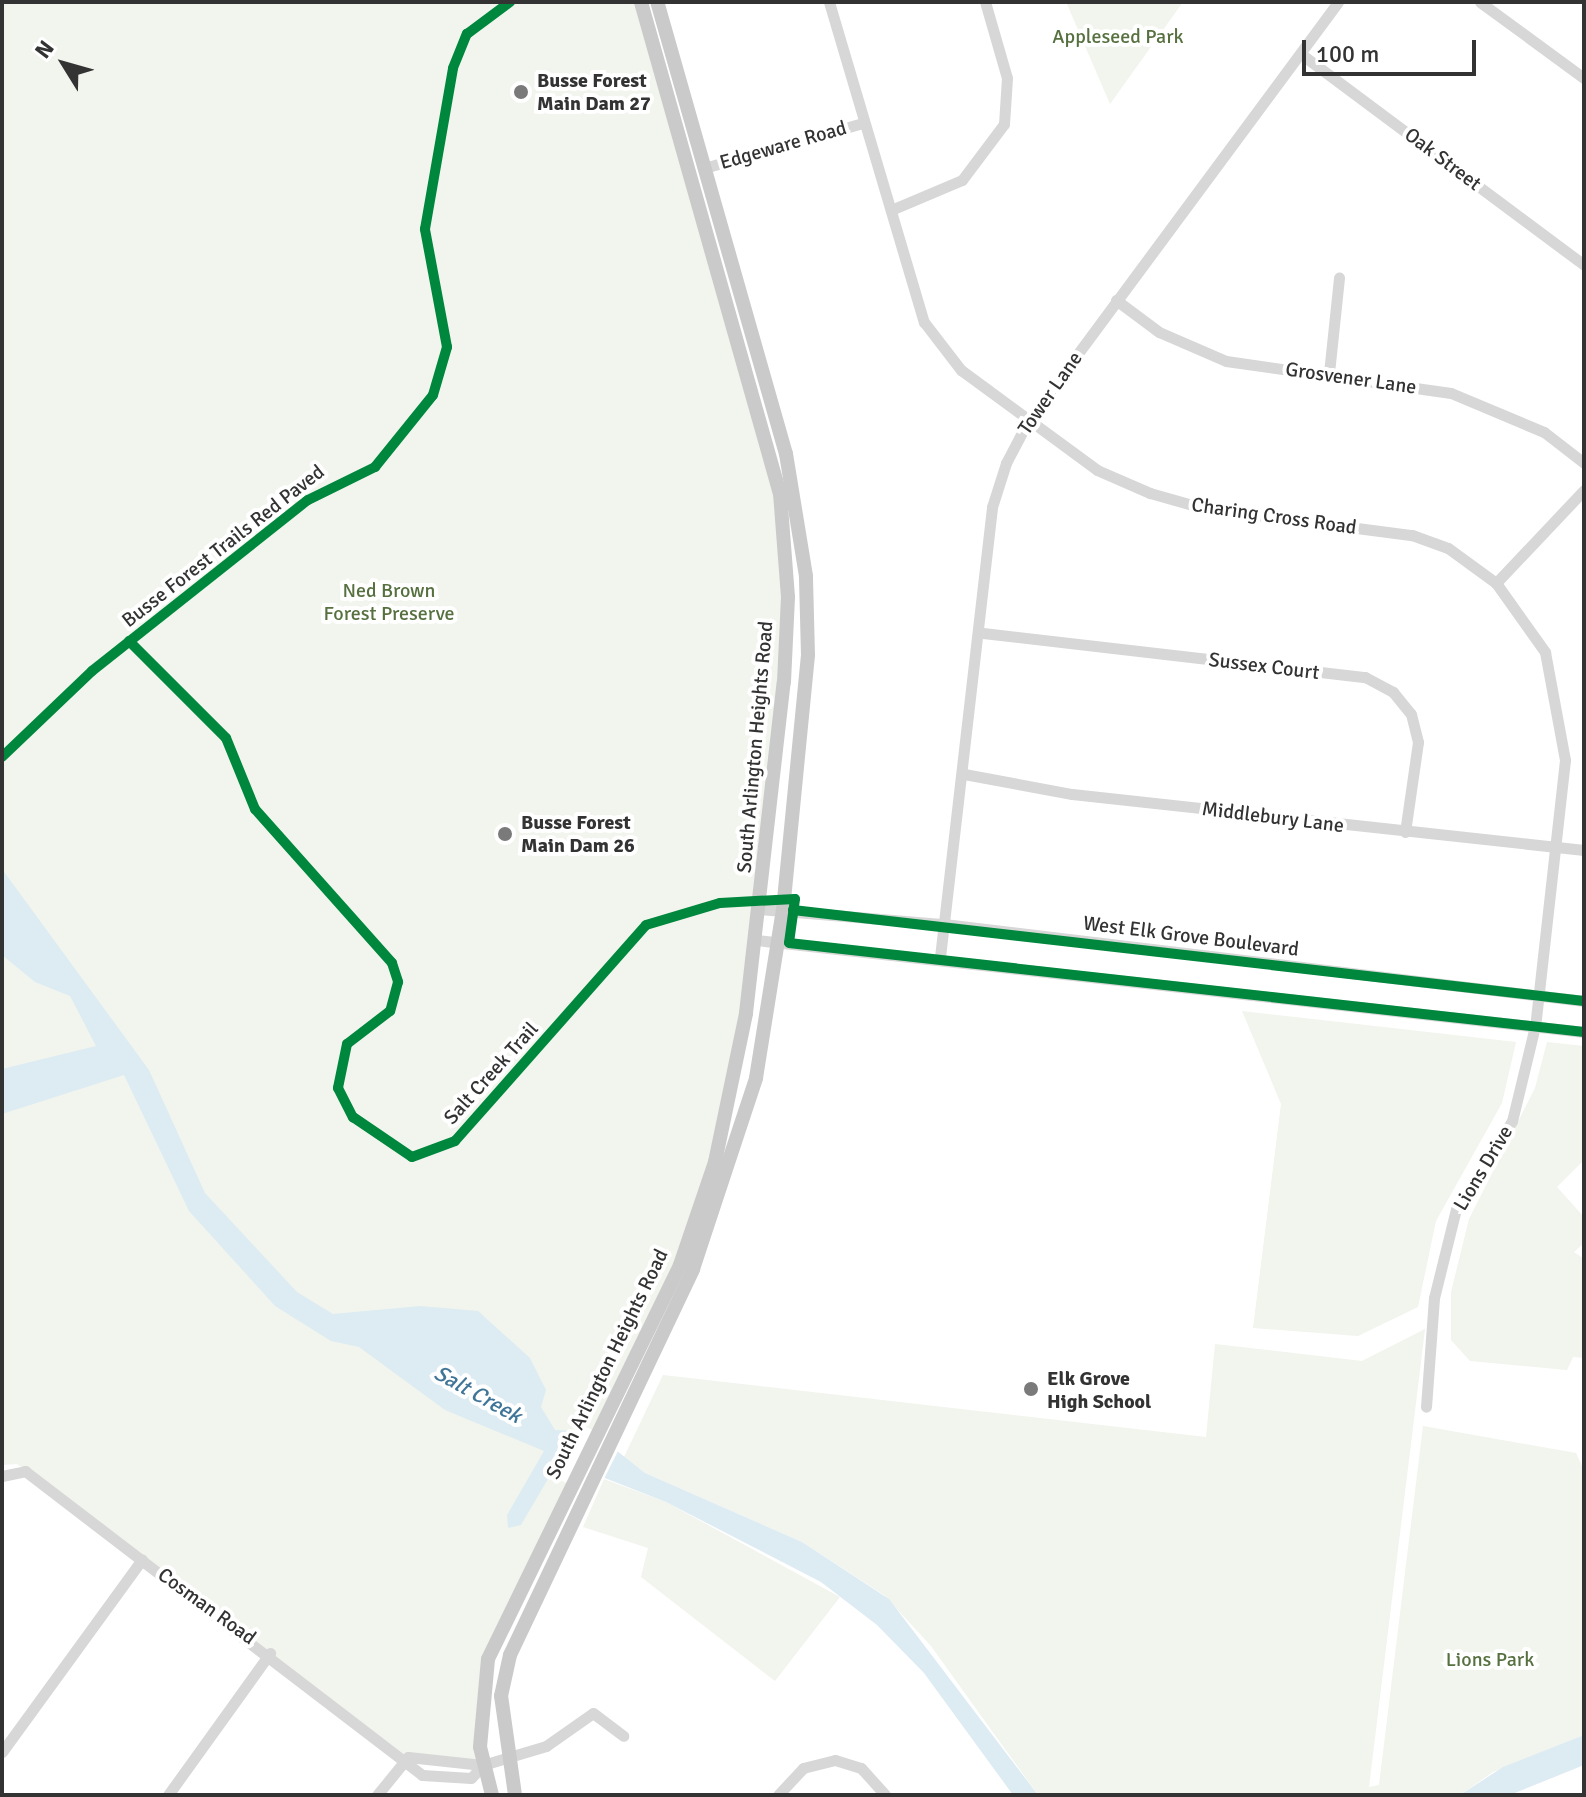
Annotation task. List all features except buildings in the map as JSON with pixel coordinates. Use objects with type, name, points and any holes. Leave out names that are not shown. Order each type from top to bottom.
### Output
[{"type":"main road","name":"South Arlington Heights Road","points":[[492,1795],[483,1765],[480,1696],[488,1659],[607,1429],[680,1265],[710,1179],[756,940],[786,659],[786,531],[755,396],[641,2]]},
{"type":"main road","name":"South Arlington Heights Road","points":[[607,1429],[693,1269],[727,1179],[756,1078],[783,910],[808,655],[806,576],[786,454],[657,2]]},
{"type":"main road","name":"South Arlington Heights Road","points":[[515,1795],[505,1759],[501,1696],[510,1655],[578,1489]]},
{"type":"street","name":"Charing Cross Road","points":[[829,2],[863,123],[937,344],[1028,421],[1097,470],[1150,493],[1203,508],[1412,535],[1448,548],[1496,583],[1533,628],[1555,686],[1565,760],[1535,1026]]},
{"type":"street","points":[[891,210],[962,180],[1004,124],[1009,90],[985,2]]},
{"type":"street","name":"Tower Lane","points":[[940,957],[983,633],[992,507],[1028,421],[1338,2]]},
{"type":"street","points":[[1480,2],[1584,78]]},
{"type":"street","name":"Oak Street","points":[[1301,54],[1584,265]]},
{"type":"street","name":"Edgeware Road","points":[[704,168],[863,123]]},
{"type":"street","points":[[1329,373],[1339,278]]},
{"type":"street","name":"Grosvener Lane","points":[[1116,300],[1209,357],[1451,393],[1544,432],[1584,463]]},
{"type":"street","points":[[1496,583],[1584,490]]},
{"type":"street","name":"Sussex Court","points":[[983,633],[1365,677],[1393,692],[1411,714],[1418,742],[1405,832]]},
{"type":"street","name":"Middlebury Lane","points":[[964,774],[1405,832],[1584,850]]},
{"type":"street","name":"West Elk Grove Boulevard","points":[[760,909],[944,924],[1584,1001]]},
{"type":"street","points":[[756,940],[940,957],[1584,1032]]},
{"type":"street","name":"Lions Drive","points":[[1426,1407],[1434,1298],[1456,1209],[1512,1121],[1535,1026]]},
{"type":"street","name":"Cosman Road","points":[[2,1476],[25,1471],[408,1757],[422,1775],[471,1778],[483,1765],[546,1746],[593,1713],[623,1736]]},
{"type":"street","points":[[2,1752],[142,1559]]},
{"type":"street","points":[[168,1795],[270,1653]]},
{"type":"street","points":[[377,1795],[408,1757],[483,1765]]},
{"type":"street","points":[[778,1795],[803,1768],[827,1760],[861,1768],[885,1795]]},
{"type":"green space","name":"Ned Brown Forest Preserve","points":[[2,2],[641,2],[780,494],[788,597],[758,927],[702,1203],[488,1659],[483,1765],[408,1757],[17,1464],[2,1465]]},
{"type":"green space","name":"Appleseed Park","points":[[1066,2],[1183,2],[1110,104]]},
{"type":"green space","points":[[1242,1011],[1516,1042],[1502,1103],[1436,1221],[1418,1307],[1358,1336],[1253,1328],[1281,1104]]},
{"type":"green space","points":[[1547,1042],[1584,1046],[1584,1160],[1557,1187],[1584,1217],[1584,1243],[1574,1252],[1584,1259],[1584,1358],[1573,1357],[1567,1370],[1470,1361],[1451,1340],[1451,1292],[1469,1219],[1535,1088]]},
{"type":"green space","name":"Lions Park","points":[[1425,1329],[1369,1787],[1379,1785],[1423,1426],[1576,1453],[1584,1470],[1584,1735],[1493,1772],[1460,1795],[1038,1795],[931,1646],[884,1595],[802,1542],[645,1473],[624,1457],[663,1375],[1206,1437],[1215,1344],[1362,1361]]},
{"type":"green space","points":[[604,1479],[666,1502],[840,1597],[775,1681],[641,1577],[648,1548],[583,1527]]},
{"type":"water","name":"Salt Creek","points":[[2,869],[149,1070],[205,1193],[297,1292],[333,1314],[420,1306],[478,1311],[530,1358],[546,1390],[541,1407],[555,1430],[593,1432],[645,1473],[802,1542],[889,1599],[1038,1795],[1013,1795],[924,1673],[877,1625],[821,1582],[666,1502],[592,1473],[565,1481],[558,1462],[521,1525],[508,1528],[507,1515],[544,1451],[445,1410],[359,1347],[331,1341],[275,1306],[189,1211],[124,1075],[2,1114],[2,1069],[96,1046],[70,996],[35,982],[2,955]]},
{"type":"water","points":[[1584,1735],[1584,1765],[1510,1795],[1460,1795],[1503,1767]]},
{"type":"pier","points":[[587,1427],[620,1447],[602,1483],[583,1477],[569,1484],[560,1480]]},
{"type":"cycle path","name":"Busse Forest Trails Red Paved","points":[[2,757],[92,671],[308,500],[375,467],[433,395],[447,347],[425,229],[453,68],[467,34],[510,2]]},
{"type":"cycle path","name":"Busse Forest Trails Red Paved","points":[[129,641],[226,738],[255,809],[392,963],[398,982],[390,1011],[347,1044],[338,1088],[353,1117],[412,1157],[455,1141],[646,925],[720,903],[795,899],[789,943],[1584,1032]]},
{"type":"cycle path","points":[[793,910],[1584,1001]]},
{"type":"place","name":"Busse Forest Main Dam 27","points":[[521,92]]},
{"type":"place","name":"Busse Forest Main Dam 26","points":[[505,834]]},
{"type":"place","name":"Elk Grove High School","points":[[1031,1389]]}]
